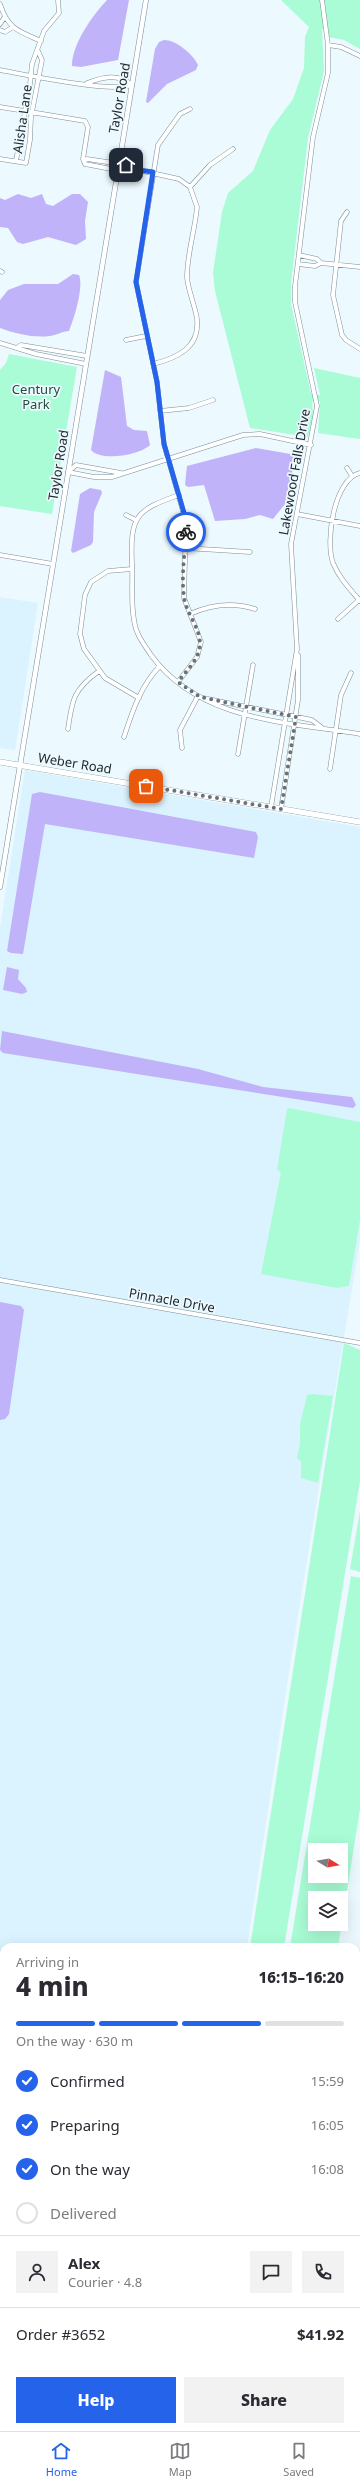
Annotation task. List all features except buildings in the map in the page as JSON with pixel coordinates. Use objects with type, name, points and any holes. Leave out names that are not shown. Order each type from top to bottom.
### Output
[{"type":"main road","name":"Weber Road","points":[[0,762],[360,822]]},
{"type":"street","name":"Alisha Lane","points":[[38,51],[42,60],[32,112],[26,163],[16,161],[26,111],[32,64],[44,31],[59,13],[58,0]]},
{"type":"street","name":"Taylor Road","points":[[0,887],[146,0]]},
{"type":"street","name":"Lakewood Falls Drive","points":[[271,807],[297,649],[291,560],[297,514],[311,445],[317,406],[295,302],[313,137],[328,73],[328,45],[322,0]]},
{"type":"street","points":[[0,4],[4,18],[13,27],[41,41]]},
{"type":"street","points":[[0,24],[4,18]]},
{"type":"street","points":[[0,30],[5,32],[13,27]]},
{"type":"street","points":[[328,45],[341,46],[360,56]]},
{"type":"street","points":[[0,70],[38,77],[124,88],[132,85],[126,79],[108,77],[87,83]]},
{"type":"street","points":[[0,107],[84,121],[88,127],[84,161]]},
{"type":"street","points":[[178,682],[195,661],[201,646],[199,633],[190,614],[183,591],[186,522],[168,459],[153,364],[146,336],[137,274],[158,145],[162,136],[180,114],[190,109]]},
{"type":"street","points":[[190,187],[210,164],[233,149]]},
{"type":"street","points":[[0,159],[16,161]]},
{"type":"street","points":[[84,161],[87,159],[119,164],[135,167],[138,170]]},
{"type":"street","points":[[84,161],[86,164],[133,172],[138,170],[153,172],[179,179],[190,187],[197,207],[187,279],[197,319],[196,334],[184,353],[172,360],[153,364]]},
{"type":"street","points":[[347,212],[341,221],[335,264],[333,295],[342,335],[346,340],[360,349]]},
{"type":"street","points":[[299,255],[317,259],[321,262],[360,267]]},
{"type":"street","points":[[298,264],[315,266],[321,262]]},
{"type":"street","points":[[126,340],[146,336]]},
{"type":"street","points":[[0,343],[18,347],[21,350],[36,354],[86,364]]},
{"type":"street","points":[[18,347],[21,345],[87,356]]},
{"type":"street","points":[[160,411],[189,408],[213,400]]},
{"type":"street","points":[[68,472],[100,478],[112,477],[121,472],[168,459],[243,435],[260,434],[311,445]]},
{"type":"street","points":[[68,472],[76,466],[121,472]]},
{"type":"street","points":[[348,468],[352,476]]},
{"type":"street","points":[[338,619],[360,600],[337,574],[333,562],[330,539],[341,488],[352,476],[360,473]]},
{"type":"street","points":[[179,495],[150,505],[136,520],[132,547],[136,628],[141,640],[160,666],[178,682],[199,697],[220,707],[245,714],[295,724],[360,734]]},
{"type":"street","points":[[297,514],[360,526]]},
{"type":"street","points":[[126,515],[136,520]]},
{"type":"street","points":[[185,548],[250,552]]},
{"type":"street","points":[[0,555],[53,564]]},
{"type":"street","points":[[132,569],[104,572],[95,578],[86,591],[80,624],[81,638],[84,649],[99,671],[109,682],[139,698]]},
{"type":"street","points":[[190,614],[216,606],[244,606],[255,609]]},
{"type":"street","points":[[281,809],[296,717],[299,682],[297,649]]},
{"type":"street","points":[[238,754],[253,665]]},
{"type":"street","points":[[124,737],[139,698],[149,679],[160,666]]},
{"type":"street","points":[[68,728],[76,692],[83,683],[99,671]]},
{"type":"street","points":[[330,769],[341,695],[351,674]]},
{"type":"street","points":[[199,697],[246,708],[312,720],[323,729]]},
{"type":"street","points":[[182,748],[180,730],[199,697]]},
{"type":"street","name":"Pinnacle Drive","points":[[0,1280],[360,1343]]},
{"type":"shaded area","points":[[107,0],[129,0],[118,60],[81,67],[72,66],[75,49],[79,40],[89,22]]},
{"type":"shaded area","points":[[164,40],[174,42],[184,48],[198,65],[196,70],[167,84],[148,103],[146,102],[155,49],[159,42]]},
{"type":"shaded area","points":[[18,194],[31,198],[42,194],[46,204],[53,206],[72,194],[80,194],[88,202],[85,221],[86,239],[76,245],[48,237],[23,244],[17,242],[8,228],[0,227],[0,198],[5,200]]},
{"type":"shaded area","points":[[73,274],[79,275],[80,287],[76,311],[69,331],[50,336],[31,336],[0,328],[0,300],[8,290],[24,284],[58,284]]},
{"type":"shaded area","points":[[105,370],[121,377],[127,426],[134,430],[147,431],[150,445],[145,449],[120,456],[103,456],[96,454],[91,450]]},
{"type":"shaded area","points":[[256,448],[296,455],[285,504],[273,519],[260,515],[245,519],[215,521],[204,485],[188,487],[185,485],[187,466]]},
{"type":"shaded area","points":[[90,488],[101,490],[102,493],[94,512],[93,542],[91,545],[73,553],[71,551],[80,494]]},
{"type":"shaded area","points":[[0,597],[38,603],[15,750],[0,748]]},
{"type":"shaded area","points":[[25,770],[360,827],[360,1240],[295,1633],[248,1943],[0,1943],[0,928]]},
{"type":"shaded area","points":[[40,792],[256,832],[258,837],[254,858],[45,824],[23,954],[11,953],[7,951],[32,794]]},
{"type":"shaded area","points":[[7,967],[19,970],[18,979],[26,988],[27,992],[22,994],[3,990]]},
{"type":"shaded area","points":[[2,1031],[198,1069],[263,1087],[352,1097],[356,1105],[353,1108],[3,1053],[0,1050]]},
{"type":"shaded area","points":[[0,1302],[21,1306],[24,1310],[9,1414],[5,1419],[0,1420]]},
{"type":"green space","points":[[281,0],[360,0],[360,49],[344,40],[329,37],[328,28],[322,29],[324,71],[308,138],[291,283],[291,304],[311,394],[320,395],[314,368],[360,378],[360,439],[318,433],[320,401],[312,401],[313,416],[308,437],[250,428],[215,291],[213,273],[222,212],[228,193],[253,171],[270,130],[293,99],[304,68],[305,37],[309,27]]},
{"type":"green space","name":"Century Park","points":[[9,354],[77,367],[52,514],[0,506],[0,370],[6,363]]},
{"type":"green space","points":[[289,1108],[360,1122],[360,1220],[349,1286],[337,1288],[261,1274],[281,1172],[277,1170],[287,1109]]},
{"type":"green space","points":[[344,1343],[360,1350],[360,1481],[285,1943],[251,1943]]},
{"type":"green space","points":[[307,1395],[333,1396],[318,1483],[301,1478],[301,1462],[297,1458],[300,1445],[300,1424],[302,1414]]},
{"type":"green space","points":[[360,1511],[360,1572],[350,1569]]},
{"type":"green space","points":[[351,1576],[360,1578],[360,1809],[347,1891],[308,1891],[308,1931],[341,1931],[339,1943],[291,1943]]},
{"type":"way so far","points":[[146,786],[281,809],[294,733],[296,717],[237,706],[200,697],[178,682],[195,661],[201,646],[199,633],[184,598],[183,571],[186,532]]},
{"type":"route","points":[[126,165],[135,167],[138,170],[153,172],[136,282],[146,336],[157,382],[164,444],[184,513],[187,529],[186,532]]}]
